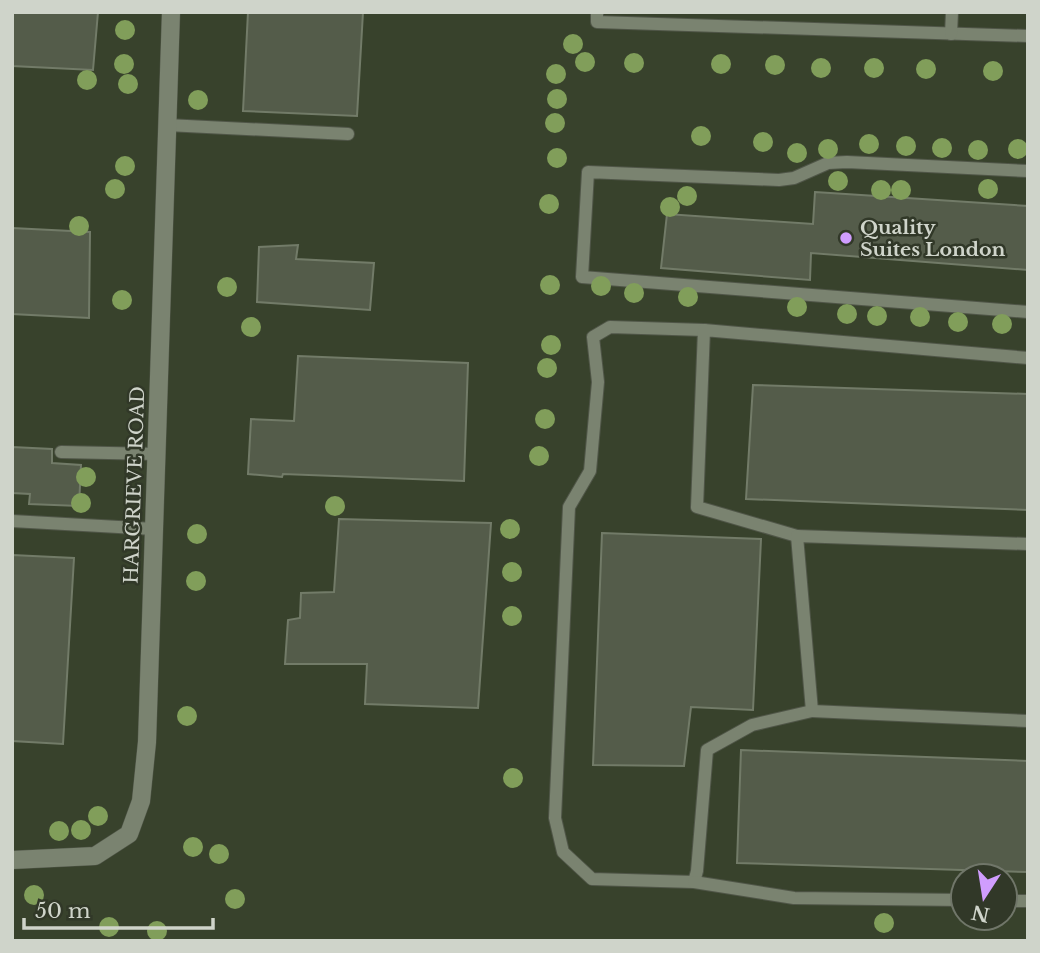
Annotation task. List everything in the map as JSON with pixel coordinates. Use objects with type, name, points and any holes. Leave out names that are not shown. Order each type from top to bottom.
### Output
[{"type":"street","name":"HARGRIEVE ROAD","points":[[12,860],[95,856],[129,834],[141,802],[147,742],[171,12]]},
{"type":"lane","points":[[597,12],[597,22],[1028,36]]},
{"type":"lane","points":[[951,34],[952,12]]},
{"type":"lane","points":[[167,125],[348,134]]},
{"type":"lane","points":[[1028,171],[837,162],[794,178],[779,180],[588,172],[582,277],[1028,312]]},
{"type":"lane","points":[[949,900],[794,898],[694,882],[592,879],[564,852],[555,818],[569,507],[590,471],[598,382],[593,337],[610,327],[704,330],[1028,358]]},
{"type":"lane","points":[[704,330],[697,507],[797,536],[1028,544]]},
{"type":"lane","points":[[61,452],[156,454]]},
{"type":"lane","points":[[12,521],[154,529]]},
{"type":"lane","points":[[797,536],[812,711]]},
{"type":"lane","points":[[694,882],[707,750],[752,725],[812,711],[1028,721]]},
{"type":"shaded area","points":[[12,12],[1028,12],[1028,941],[12,941]]},
{"type":"building","points":[[12,12],[98,12],[93,70],[12,66]]},
{"type":"building","points":[[248,12],[363,12],[357,116],[243,111]]},
{"type":"building","name":"Quality Suites London","points":[[815,192],[1028,206],[1028,270],[811,253],[810,280],[661,268],[667,214],[813,224]]},
{"type":"building","points":[[12,228],[90,232],[89,318],[12,314]]},
{"type":"building","points":[[298,245],[296,259],[374,263],[370,310],[257,302],[259,247]]},
{"type":"building","points":[[298,356],[468,363],[464,481],[248,474],[251,419],[294,421]]},
{"type":"building","points":[[753,385],[1028,394],[1028,510],[746,499]]},
{"type":"building","points":[[12,447],[52,449],[52,463],[81,465],[79,506],[29,504],[30,494],[12,493]]},
{"type":"building","points":[[339,519],[491,523],[478,708],[365,704],[367,664],[285,664],[288,620],[300,618],[301,593],[334,592]]},
{"type":"building","points":[[602,533],[761,539],[753,710],[691,707],[684,766],[593,765]]},
{"type":"building","points":[[12,555],[74,558],[63,744],[12,741]]},
{"type":"building","points":[[741,750],[1028,761],[1028,872],[1019,872],[1019,862],[949,862],[949,870],[737,863]]},
{"type":"place","name":"Quality Suites London","points":[[846,238]]}]
